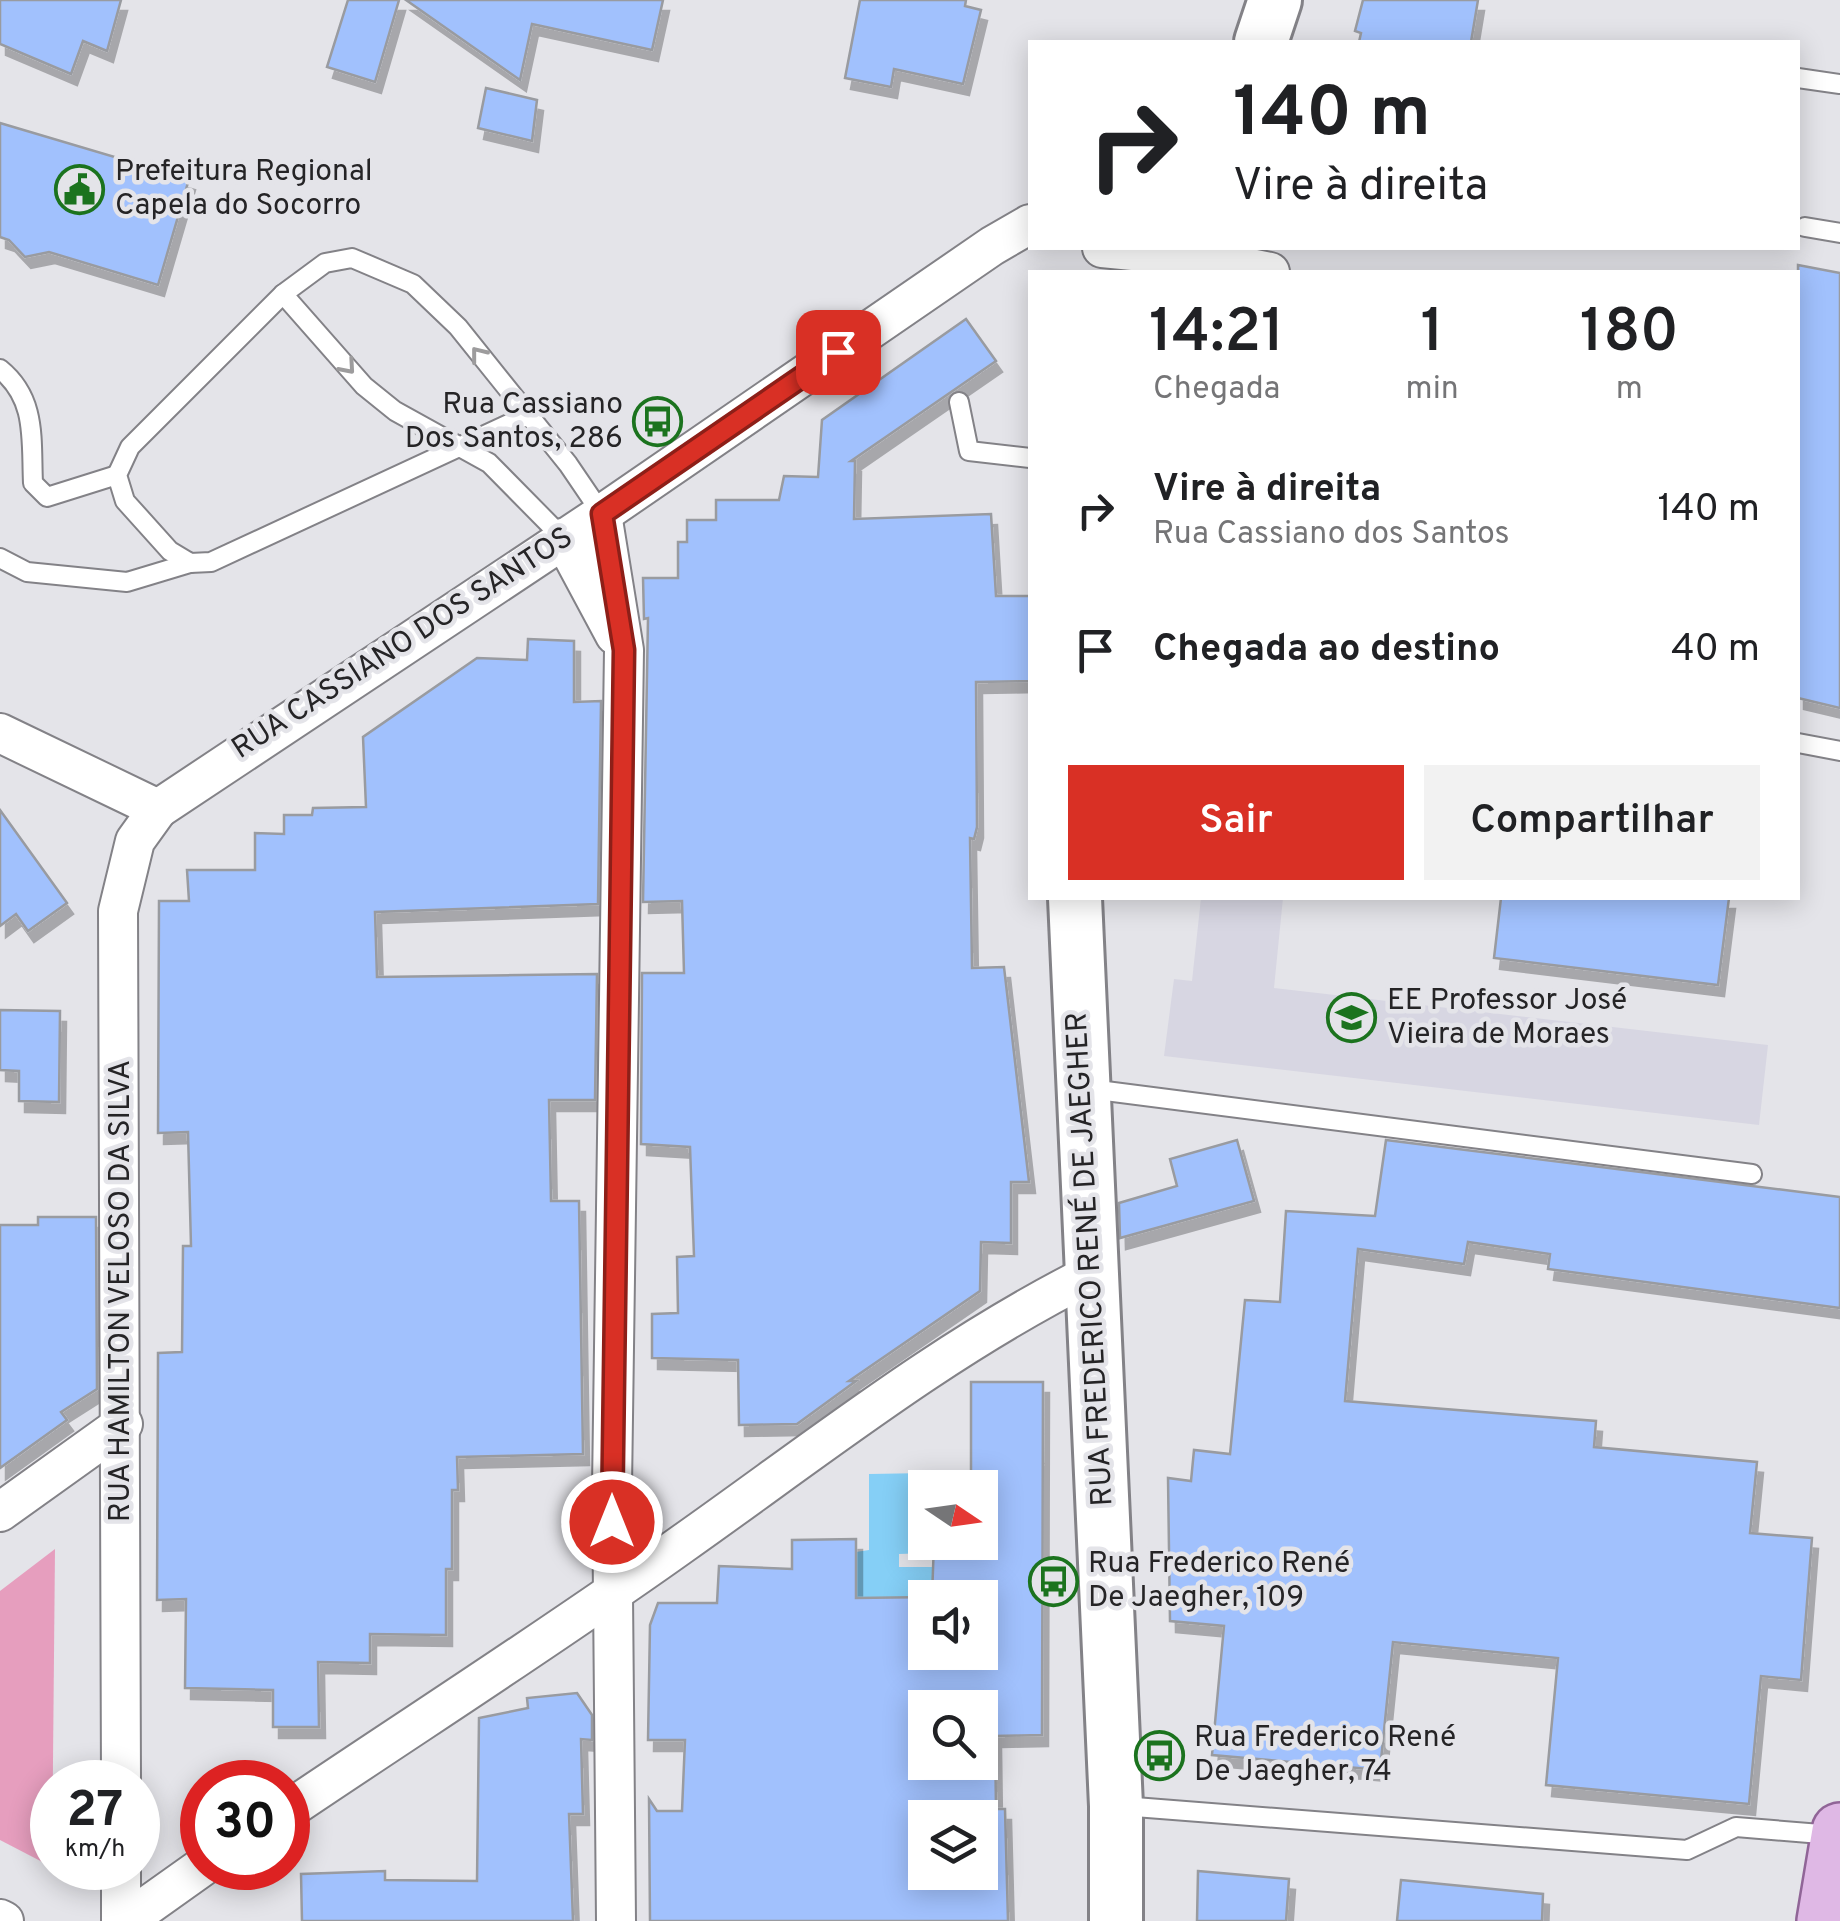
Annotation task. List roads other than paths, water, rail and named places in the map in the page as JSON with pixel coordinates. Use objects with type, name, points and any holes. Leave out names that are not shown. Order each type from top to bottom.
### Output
[{"type":"main road","points":[[1262,40],[1275,0]]},
{"type":"main road","name":"RUA FREDERICO RENÉ DE JAEGHER","points":[[1075,900],[1116,1806],[1116,1921]]},
{"type":"main road","points":[[1825,1921],[1840,1833]]},
{"type":"street","name":"RUA CASSIANO DOS SANTOS","points":[[158,809],[1028,225]]},
{"type":"street","points":[[992,246],[1028,245]]},
{"type":"street","points":[[1119,250],[1258,270]]},
{"type":"street","points":[[602,514],[624,650],[612,1593],[616,1921]]},
{"type":"street","points":[[563,538],[624,650]]},
{"type":"street","points":[[0,733],[158,809]]},
{"type":"street","name":"RUA HAMILTON VELOSO DA SILVA","points":[[121,1760],[123,1424],[118,911],[135,841],[158,809]]},
{"type":"street","points":[[310,1795],[612,1593],[920,1373],[996,1323],[1091,1274]]},
{"type":"street","points":[[0,1512],[123,1424]]},
{"type":"street","points":[[124,1921],[180,1882]]},
{"type":"street","points":[[122,1890],[124,1921]]},
{"type":"lane","points":[[1800,78],[1840,84]]},
{"type":"lane","points":[[1805,227],[1840,232]]},
{"type":"lane","points":[[190,563],[170,552],[125,501],[118,475],[130,446],[283,294],[325,263],[352,258],[414,284],[458,326],[568,464],[602,514]]},
{"type":"lane","points":[[283,294],[364,386],[395,411],[460,446],[506,477],[563,538]]},
{"type":"lane","points":[[0,369],[19,385],[31,422],[33,484],[47,497],[118,475]]},
{"type":"lane","points":[[958,402],[969,450],[1028,458]]},
{"type":"lane","points":[[0,558],[28,572],[127,582],[190,563],[211,562],[526,416]]},
{"type":"lane","points":[[1800,743],[1840,750]]},
{"type":"lane","points":[[1085,1089],[1752,1174]]},
{"type":"lane","points":[[1116,1806],[1687,1850],[1736,1826],[1840,1833]]},
{"type":"water","points":[[908,1473],[908,1554],[899,1554],[899,1567],[932,1567],[932,1580],[908,1580],[908,1597],[856,1598],[856,1552],[869,1550],[869,1474]]},
{"type":"place","name":"Prefeitura Regional Capela do Socorro","points":[[80,189]]},
{"type":"place","name":"Rua Cassiano Dos Santos, 286","points":[[658,422]]},
{"type":"place","name":"EE Professor José Vieira de Moraes","points":[[1352,1018]]},
{"type":"place","name":"Rua Frederico René De Jaegher, 109","points":[[1053,1581]]},
{"type":"place","name":"Rua Frederico René De Jaegher, 74","points":[[1159,1755]]}]
